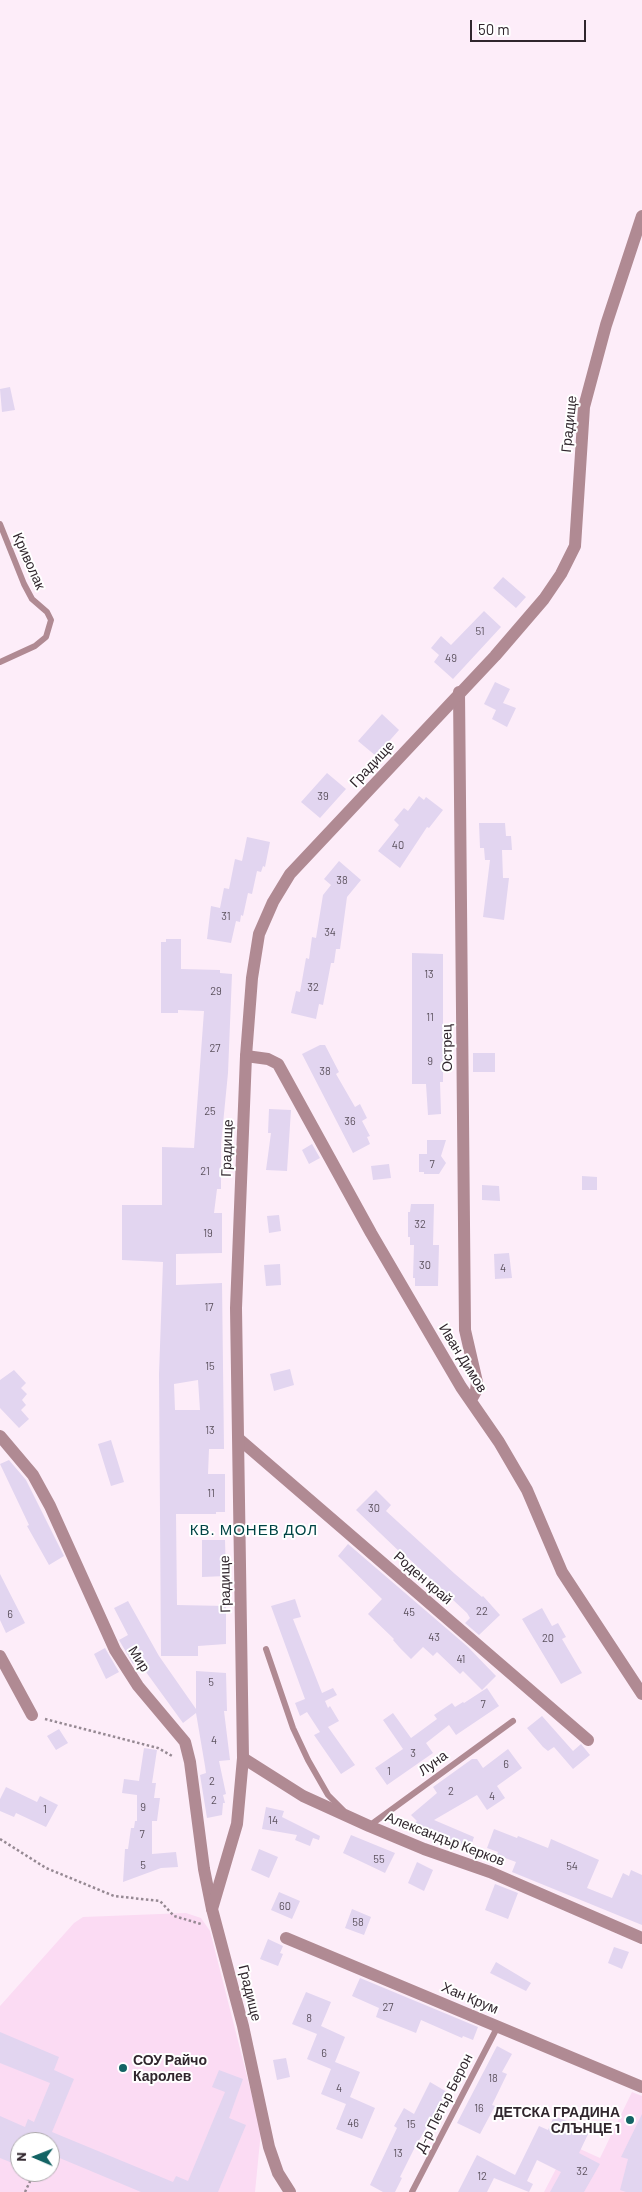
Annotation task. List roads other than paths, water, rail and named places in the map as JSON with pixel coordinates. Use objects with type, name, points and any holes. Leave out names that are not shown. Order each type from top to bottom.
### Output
[{"type":"street","name":"Градище","points":[[290,2192],[278,2173],[270,2147],[220,1934],[212,1909],[236,1824],[243,1758],[236,1308],[246,1056],[252,978],[259,934],[273,902],[290,874],[459,692],[495,656],[544,600],[561,574],[575,546],[584,407],[606,325],[642,216]]},
{"type":"street","name":"Острец","points":[[459,692],[464,1330],[477,1382],[476,1391],[471,1400]]},
{"type":"street","name":"Иван Димов","points":[[246,1056],[268,1059],[278,1064],[371,1233],[527,1490],[562,1572],[642,1694]]},
{"type":"street","name":"Мир","points":[[0,1436],[33,1475],[50,1506],[115,1650],[138,1686],[185,1742],[190,1762],[204,1869],[212,1909]]},
{"type":"street","name":"Роден край","points":[[239,1439],[588,1740]]},
{"type":"street","points":[[0,1656],[32,1716]]},
{"type":"street","name":"Александър Керков","points":[[243,1758],[303,1796],[351,1818],[424,1849],[490,1872],[642,1938]]},
{"type":"street","name":"Хан Крум","points":[[286,1938],[642,2087]]},
{"type":"lane","name":"Криволак","points":[[0,524],[24,584],[32,599],[47,612],[51,620],[46,637],[35,646],[0,662]]},
{"type":"lane","points":[[266,1649],[276,1673],[293,1728],[308,1760],[328,1795],[351,1818]]},
{"type":"lane","name":"Луна","points":[[369,1826],[513,1721]]},
{"type":"lane","name":"Д-р Петър Берон","points":[[412,2192],[498,2026]]},
{"type":"place","name":"СОУ Райчо Каролев","points":[[123,2068]]},
{"type":"place","name":"ДЕТСКА ГРАДИНА СЛЪНЦЕ 1","points":[[630,2120]]},
{"type":"district","name":"КВ. МОНЕВ ДОЛ","points":[[254,1530]]}]
